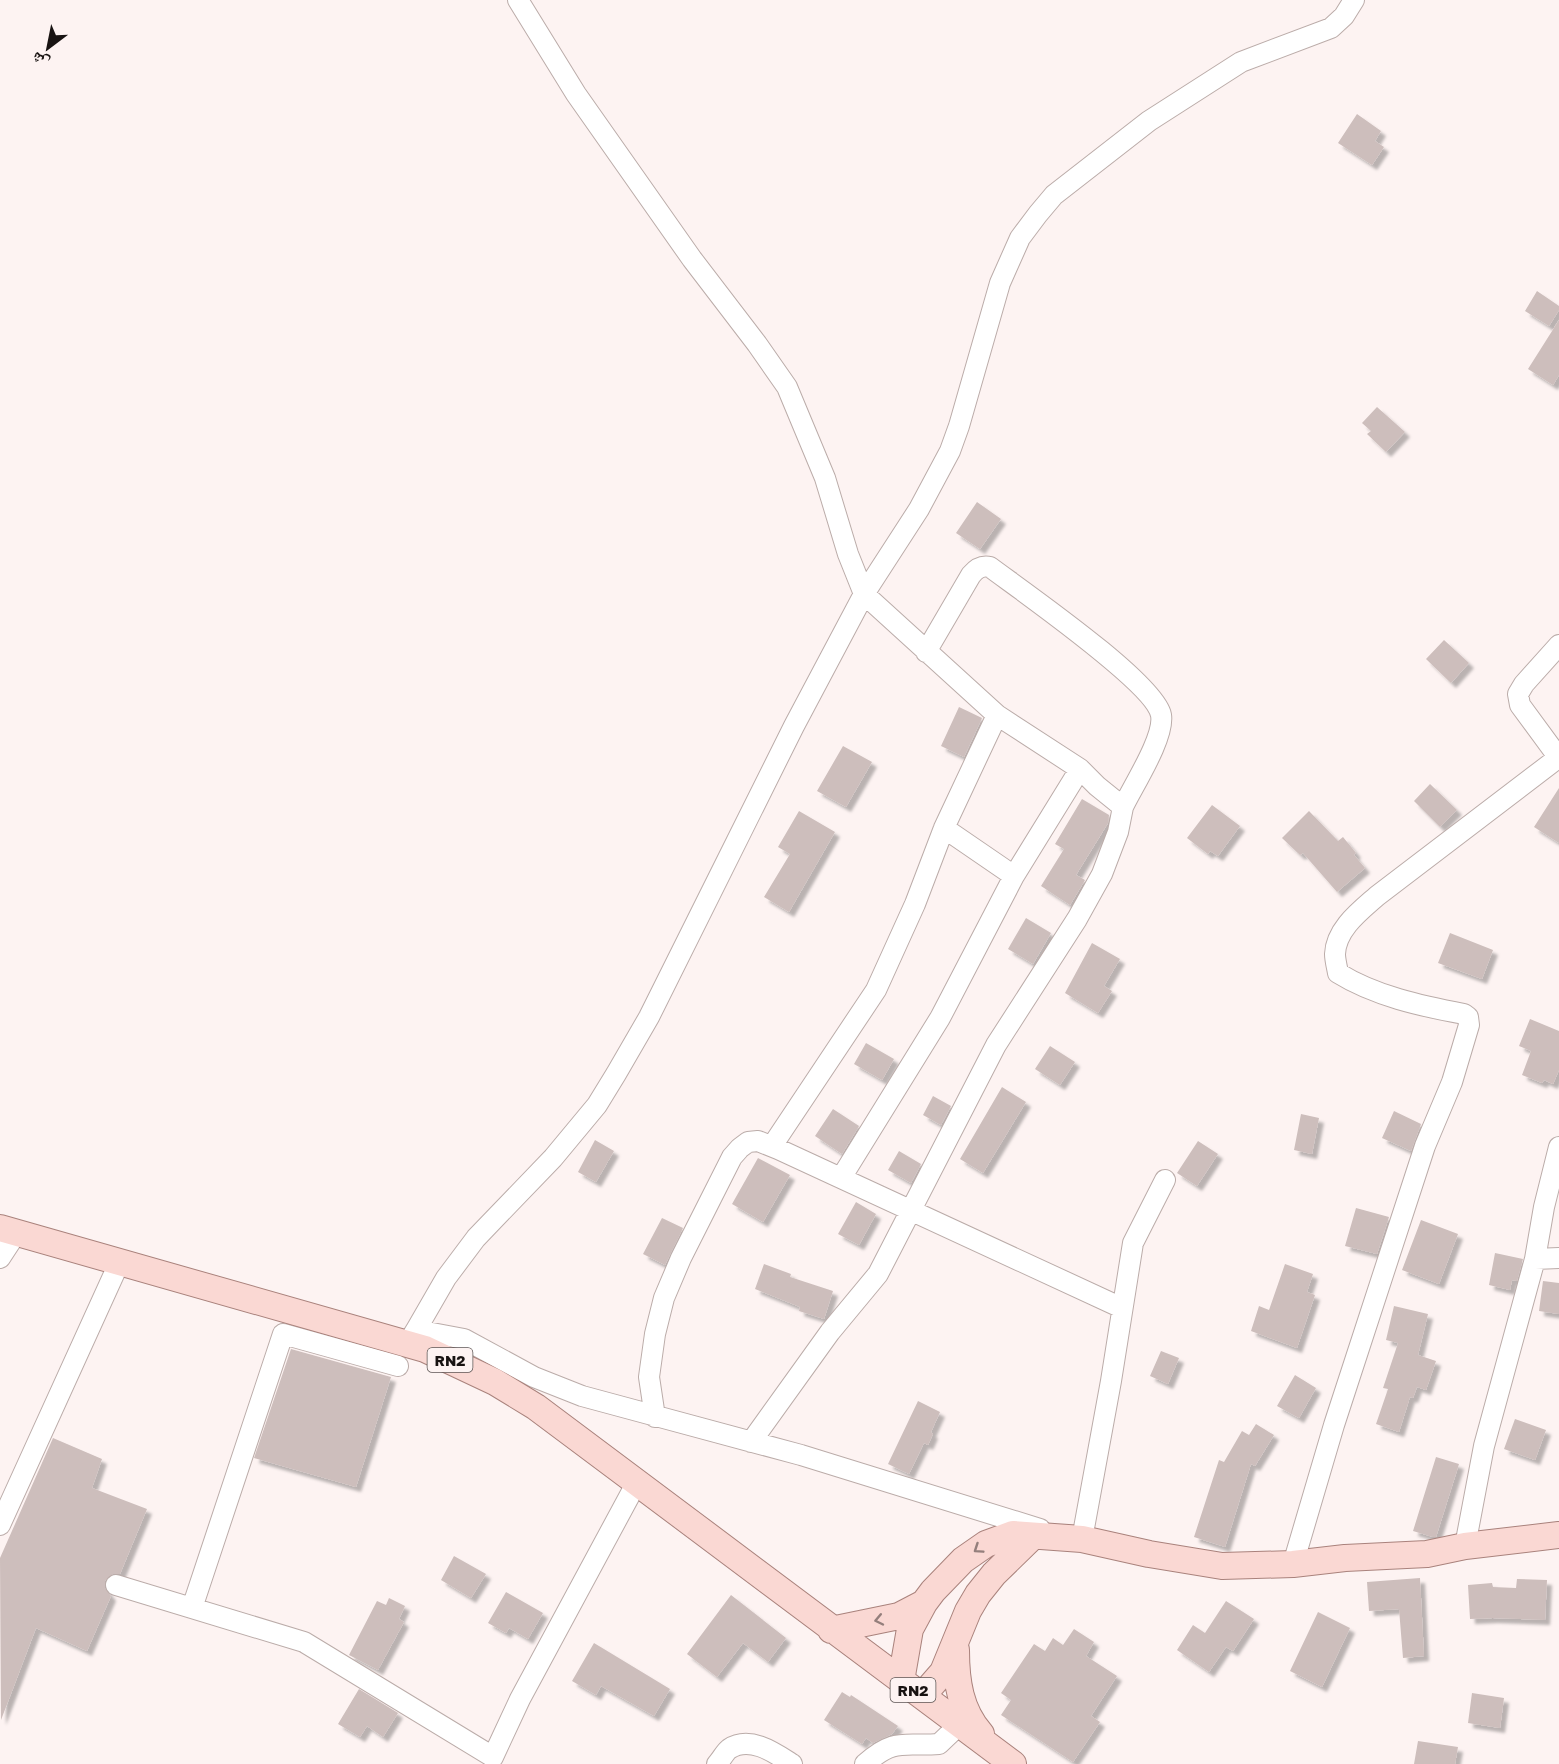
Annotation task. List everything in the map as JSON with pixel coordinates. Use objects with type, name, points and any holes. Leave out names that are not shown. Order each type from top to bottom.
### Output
[{"type":"main road","name":"RN2","points":[[9,1230],[407,1346],[425,1349],[503,1387],[536,1407],[831,1630],[1004,1757]]},
{"type":"main road","points":[[901,1681],[910,1629],[924,1603],[952,1570],[986,1544],[1013,1534],[1074,1538],[1222,1566],[1293,1564],[1345,1558],[1427,1554],[1465,1546],[1559,1535]]},
{"type":"main road","points":[[922,1696],[943,1672],[972,1604],[984,1585],[1033,1536]]},
{"type":"main road","points":[[831,1630],[899,1616],[924,1603]]},
{"type":"main road","points":[[956,1641],[957,1680],[960,1695],[977,1729],[1004,1757]]},
{"type":"street","points":[[518,0],[576,94],[787,387],[825,478],[848,555],[864,594],[997,715],[1080,769],[1123,807]]},
{"type":"street","points":[[407,1346],[446,1278],[476,1238],[553,1158],[597,1105],[649,1017],[784,745],[864,594],[919,509],[950,451],[1000,283],[1020,238],[1054,195],[1149,121],[1241,63],[1331,28],[1344,16],[1354,0]]},
{"type":"street","points":[[751,1442],[830,1332],[878,1274],[996,1046],[1077,919],[1102,874],[1118,832],[1123,807],[1153,751],[1161,726],[1161,715],[1156,703],[1135,680],[1086,639],[990,567],[985,566],[971,575],[926,652]]},
{"type":"street","points":[[1293,1564],[1334,1425],[1425,1146],[1452,1082],[1469,1025],[1468,1017],[1464,1014],[1430,1008],[1358,985],[1338,973],[1335,953],[1340,937],[1350,920],[1377,896],[1558,758],[1520,705],[1518,694],[1524,684],[1559,645]]},
{"type":"street","points":[[772,1146],[876,990],[915,904],[944,828],[997,715]]},
{"type":"street","points":[[841,1178],[940,1018],[1014,876],[1080,769]]},
{"type":"street","points":[[944,828],[1014,876]]},
{"type":"street","points":[[655,1416],[649,1377],[655,1334],[664,1298],[681,1258],[732,1157],[748,1142],[758,1141],[772,1146],[1122,1308]]},
{"type":"street","points":[[1465,1546],[1484,1446],[1536,1259],[1544,1207],[1559,1147]]},
{"type":"street","points":[[192,1608],[283,1334],[407,1346],[464,1339],[534,1377],[582,1396],[801,1455],[1074,1538],[1111,1381],[1133,1243],[1165,1180]]},
{"type":"street","points":[[0,1258],[9,1230]]},
{"type":"street","points":[[1536,1259],[1559,1258]]},
{"type":"street","points":[[0,1525],[120,1261]]},
{"type":"street","points":[[116,1585],[304,1642],[497,1761],[519,1699],[637,1482]]},
{"type":"street","points":[[865,1764],[876,1754],[891,1746],[906,1743],[939,1744],[960,1724]]},
{"type":"street","points":[[717,1764],[730,1749],[748,1744],[765,1748],[792,1764]]},
{"type":"building","points":[[1357,114],[1381,131],[1375,141],[1384,147],[1372,165],[1338,143]]},
{"type":"building","points":[[1537,291],[1559,306],[1549,326],[1525,311]]},
{"type":"building","points":[[1559,320],[1559,375],[1553,385],[1528,369]]},
{"type":"building","points":[[1377,407],[1405,432],[1386,452],[1367,434],[1371,431],[1362,423]]},
{"type":"building","points":[[977,502],[1001,519],[980,549],[956,533]]},
{"type":"building","points":[[1444,640],[1469,663],[1451,683],[1426,659]]},
{"type":"building","points":[[959,707],[982,718],[964,757],[941,746]]},
{"type":"building","points":[[843,746],[872,762],[846,807],[817,791]]},
{"type":"building","points":[[1430,784],[1457,810],[1440,827],[1414,801]]},
{"type":"building","points":[[1559,788],[1559,843],[1534,827]]},
{"type":"building","points":[[1082,799],[1109,815],[1108,823],[1076,875],[1085,880],[1070,905],[1041,886],[1064,849],[1055,844]]},
{"type":"building","points":[[1212,805],[1240,826],[1218,856],[1210,851],[1208,854],[1187,838]]},
{"type":"building","points":[[799,811],[835,832],[789,912],[764,897],[790,854],[778,847]]},
{"type":"building","points":[[1309,811],[1338,841],[1343,837],[1365,868],[1337,892],[1303,853],[1300,855],[1282,838]]},
{"type":"building","points":[[1026,918],[1051,933],[1033,964],[1008,949]]},
{"type":"building","points":[[1450,933],[1493,950],[1482,979],[1438,963]]},
{"type":"building","points":[[1092,943],[1120,959],[1104,986],[1112,991],[1098,1013],[1065,993]]},
{"type":"building","points":[[1530,1019],[1559,1031],[1559,1070],[1553,1084],[1544,1080],[1542,1083],[1522,1075],[1531,1051],[1519,1046]]},
{"type":"building","points":[[866,1043],[894,1059],[882,1080],[854,1064]]},
{"type":"building","points":[[1050,1046],[1075,1062],[1060,1085],[1035,1069]]},
{"type":"building","points":[[1002,1087],[1026,1102],[983,1173],[960,1159]]},
{"type":"building","points":[[933,1096],[951,1106],[941,1125],[923,1115]]},
{"type":"building","points":[[833,1109],[859,1126],[842,1154],[815,1136]]},
{"type":"building","points":[[1394,1111],[1421,1124],[1411,1151],[1382,1138]]},
{"type":"building","points":[[1301,1114],[1319,1118],[1312,1154],[1294,1150]]},
{"type":"building","points":[[595,1140],[614,1151],[596,1182],[578,1172]]},
{"type":"building","points":[[1198,1141],[1218,1154],[1197,1186],[1177,1173]]},
{"type":"building","points":[[899,1151],[921,1164],[911,1183],[888,1170]]},
{"type":"building","points":[[758,1158],[790,1175],[763,1222],[732,1204]]},
{"type":"building","points":[[856,1202],[876,1214],[859,1245],[838,1234]]},
{"type":"building","points":[[1356,1208],[1389,1217],[1377,1254],[1345,1246]]},
{"type":"building","points":[[662,1218],[683,1228],[665,1265],[643,1254]]},
{"type":"building","points":[[1421,1220],[1458,1234],[1439,1284],[1402,1270]]},
{"type":"building","points":[[1495,1253],[1523,1259],[1517,1281],[1512,1280],[1510,1290],[1489,1285]]},
{"type":"building","points":[[764,1264],[791,1274],[790,1277],[833,1291],[824,1319],[799,1311],[800,1307],[755,1289]]},
{"type":"building","points":[[1285,1264],[1313,1274],[1307,1292],[1315,1295],[1297,1348],[1251,1331],[1259,1306],[1269,1310]]},
{"type":"building","points":[[1543,1281],[1559,1283],[1559,1314],[1539,1311]]},
{"type":"building","points":[[1394,1306],[1428,1314],[1418,1355],[1436,1361],[1426,1390],[1417,1387],[1413,1398],[1410,1397],[1399,1432],[1376,1424],[1388,1389],[1383,1388],[1398,1343],[1386,1340]]},
{"type":"building","points":[[291,1349],[391,1377],[356,1487],[254,1458]]},
{"type":"building","points":[[1161,1351],[1179,1358],[1168,1384],[1150,1376]]},
{"type":"building","points":[[1295,1375],[1316,1388],[1299,1418],[1277,1406]]},
{"type":"building","points":[[918,1401],[940,1412],[928,1445],[924,1443],[909,1474],[888,1464]]},
{"type":"building","points":[[1515,1419],[1546,1430],[1535,1460],[1504,1449]]},
{"type":"building","points":[[1256,1424],[1274,1435],[1255,1466],[1251,1464],[1225,1547],[1194,1537],[1219,1460],[1224,1462],[1242,1431],[1249,1435]]},
{"type":"building","points":[[53,1438],[102,1459],[92,1488],[147,1509],[120,1574],[113,1574],[105,1581],[105,1588],[111,1596],[87,1651],[36,1628],[1,1720],[0,1558]]},
{"type":"building","points":[[1436,1457],[1459,1464],[1436,1537],[1433,1537],[1413,1531]]},
{"type":"building","points":[[454,1556],[486,1574],[471,1598],[441,1580]]},
{"type":"building","points":[[1420,1578],[1424,1656],[1403,1658],[1399,1609],[1369,1611],[1367,1582]]},
{"type":"building","points":[[1517,1579],[1547,1580],[1545,1620],[1470,1619],[1468,1585],[1492,1583],[1493,1587],[1516,1588]]},
{"type":"building","points":[[506,1592],[543,1613],[528,1639],[509,1628],[506,1633],[488,1623]]},
{"type":"building","points":[[731,1595],[786,1638],[768,1662],[743,1643],[717,1677],[687,1654]]},
{"type":"building","points":[[389,1598],[405,1606],[399,1619],[404,1622],[378,1670],[349,1655],[377,1601],[386,1605]]},
{"type":"building","points":[[1226,1601],[1254,1619],[1233,1651],[1226,1647],[1209,1672],[1177,1650],[1193,1625],[1205,1633]]},
{"type":"building","points":[[1318,1612],[1350,1628],[1322,1687],[1290,1671]]},
{"type":"building","points":[[1074,1629],[1094,1642],[1086,1656],[1117,1676],[1091,1716],[1100,1722],[1073,1762],[1001,1715],[1011,1700],[1001,1693],[1034,1644],[1045,1651],[1053,1638],[1063,1645]]},
{"type":"building","points":[[594,1643],[670,1689],[654,1716],[601,1686],[596,1695],[572,1681]]},
{"type":"building","points":[[359,1689],[398,1713],[383,1737],[367,1726],[360,1737],[338,1724]]},
{"type":"building","points":[[842,1692],[850,1697],[851,1695],[898,1726],[892,1734],[873,1743],[866,1738],[862,1744],[824,1720]]},
{"type":"building","points":[[1472,1693],[1504,1698],[1500,1728],[1468,1723]]},
{"type":"building","points":[[1418,1741],[1458,1747],[1455,1764],[1414,1764]]}]
